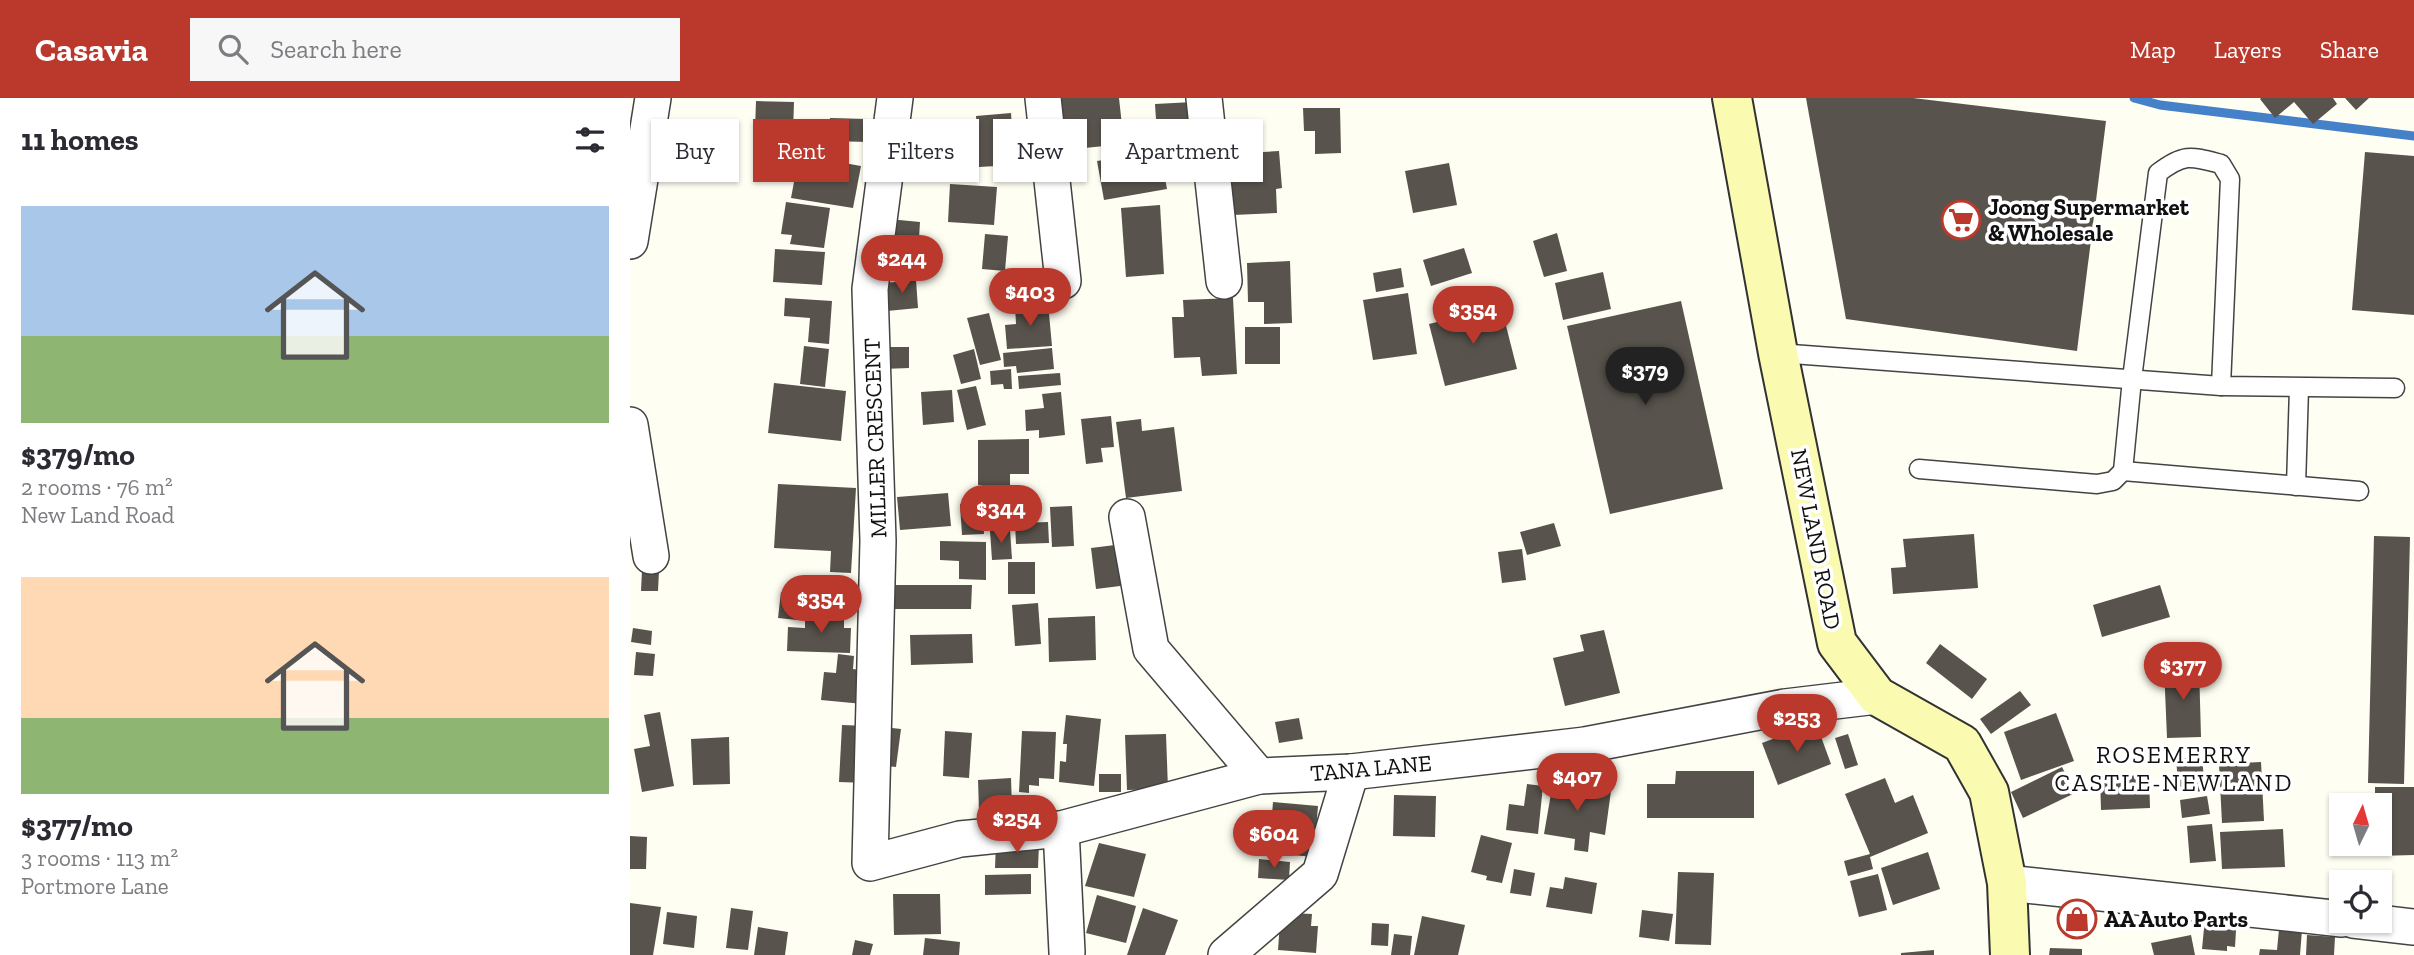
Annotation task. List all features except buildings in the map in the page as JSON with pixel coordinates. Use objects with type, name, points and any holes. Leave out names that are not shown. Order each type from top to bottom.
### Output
[{"type":"street","points":[[630,241],[653,98]]},
{"type":"street","name":"MILLER CRESCENT","points":[[870,863],[878,541],[870,289],[895,98]]},
{"type":"street","points":[[1043,98],[1063,281]]},
{"type":"street","points":[[1204,98],[1223,281]]},
{"type":"street","name":"NEW LAND ROAD","points":[[1732,98],[1778,353],[1837,643],[1877,696],[1962,744],[1989,792],[2007,883],[2010,955]]},
{"type":"street","points":[[630,425],[651,556]]},
{"type":"street","points":[[1127,517],[1151,649],[1259,776]]},
{"type":"street","name":"TANA LANE","points":[[870,863],[960,839],[1061,829],[1259,776],[1351,772],[1586,745],[1785,707],[1877,696]]},
{"type":"street","points":[[1226,955],[1320,874],[1351,772]]},
{"type":"street","points":[[1061,829],[1067,952]]},
{"type":"street","points":[[2007,883],[2329,918]]},
{"type":"street","points":[[2392,924],[2414,927]]},
{"type":"lane","points":[[1919,470],[2097,484],[2113,481],[2123,471],[2158,173],[2173,161],[2193,156],[2221,164],[2230,179],[2221,386]]},
{"type":"lane","points":[[1778,353],[2221,386],[2395,388]]},
{"type":"lane","points":[[2296,486],[2299,388]]},
{"type":"lane","points":[[2123,471],[2359,491]]},
{"type":"waterway","points":[[2134,98],[2160,105],[2414,136]]},
{"type":"place","name":"Joong Supermarket & Wholesale","points":[[1961,220]]},
{"type":"place","name":"AA Auto Parts","points":[[2077,919]]},
{"type":"district","name":"ROSEMERRY CASTLE-NEWLAND","points":[[2174,768]]}]
